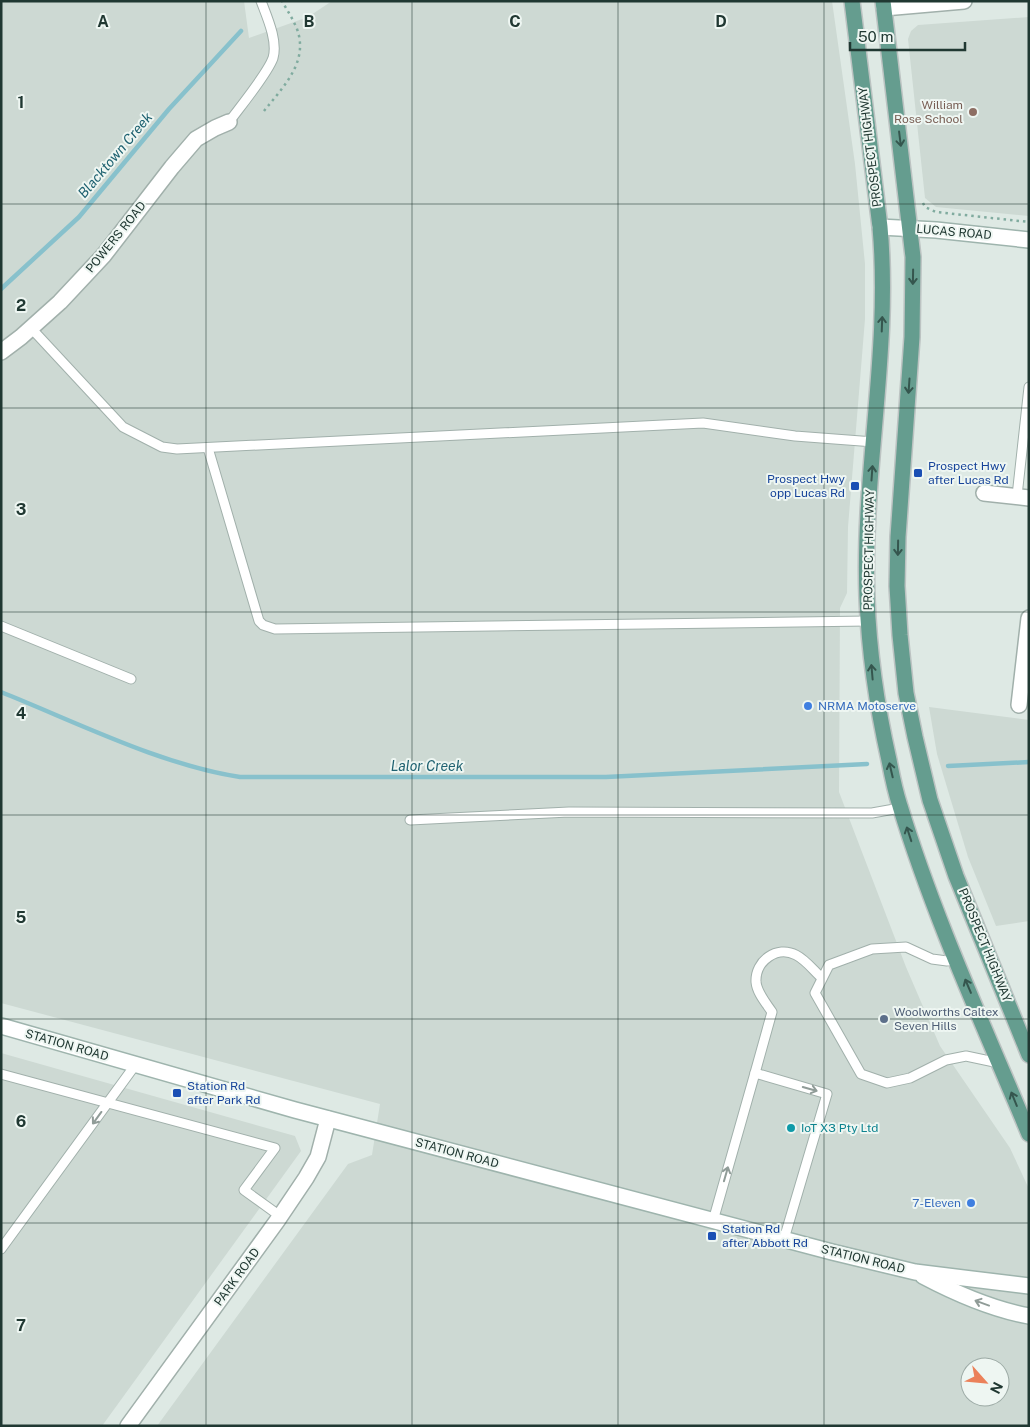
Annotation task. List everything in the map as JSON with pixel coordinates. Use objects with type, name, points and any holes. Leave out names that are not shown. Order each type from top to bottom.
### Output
[{"type":"main road","name":"PROSPECT HIGHWAY","points":[[852,1],[883,263],[883,321],[867,552],[868,621],[873,680],[900,808],[924,880],[1029,1134]]},
{"type":"main road","points":[[883,4],[964,1]]},
{"type":"main road","name":"PROSPECT HIGHWAY","points":[[883,4],[913,257],[912,337],[898,536],[897,586],[906,693],[930,800],[956,876],[1029,1055]]},
{"type":"main road","name":"POWERS ROAD","points":[[1,352],[60,302],[104,254],[196,139],[229,122]]},
{"type":"main road","name":"LUCAS ROAD","points":[[880,227],[910,228],[1029,240]]},
{"type":"main road","points":[[984,493],[1023,497]]},
{"type":"main road","points":[[1019,705],[1029,618]]},
{"type":"main road","name":"STATION ROAD","points":[[1,1026],[328,1119],[784,1239],[915,1272],[1029,1286]]},
{"type":"main road","name":"PARK ROAD","points":[[128,1426],[280,1216],[318,1157],[328,1119]]},
{"type":"main road","name":"STATION ROAD","points":[[915,1272],[955,1293],[1004,1310],[1029,1316]]},
{"type":"main road","points":[[992,1281],[1029,1275]]},
{"type":"lane","points":[[229,122],[273,57],[274,44],[261,1]]},
{"type":"lane","points":[[31,328],[123,427],[162,447],[178,449],[208,448],[703,423],[795,436],[874,442]]},
{"type":"lane","points":[[1023,497],[1029,387]]},
{"type":"lane","points":[[208,448],[259,621],[268,628],[868,621]]},
{"type":"lane","points":[[1,626],[131,679]]},
{"type":"lane","points":[[410,820],[568,812],[872,813],[900,808]]},
{"type":"lane","points":[[956,959],[947,961],[932,959],[906,947],[872,950],[829,965],[815,993],[861,1074],[886,1083],[910,1078],[946,1060],[966,1056],[1000,1063]]},
{"type":"lane","points":[[713,1221],[772,1012],[757,988],[756,981],[759,966],[763,960],[775,953],[790,953],[796,955],[822,978]]},
{"type":"lane","points":[[1,1249],[136,1064]]},
{"type":"lane","points":[[755,1073],[827,1094],[784,1239]]},
{"type":"lane","points":[[1,1074],[275,1148],[244,1190],[280,1216]]},
{"type":"path","points":[[264,111],[293,74],[300,58],[300,41],[296,28],[282,1]]},
{"type":"path","points":[[922,201],[925,207],[936,212],[1029,222]]},
{"type":"shaded area","points":[[1,1],[244,1],[249,38],[308,17],[332,1],[832,1],[855,164],[865,264],[865,319],[848,527],[847,593],[840,608],[839,792],[906,967],[940,1046],[1010,1148],[1029,1189],[1029,1426],[157,1426],[348,1164],[372,1155],[380,1104],[1,1003]]},
{"type":"shaded area","name":"William Rose School","points":[[1029,17],[1029,216],[936,207],[925,198],[908,39],[911,31],[918,25]]},
{"type":"shaded area","points":[[929,707],[1029,720],[1029,921],[996,926],[968,857],[937,754]]},
{"type":"shaded area","points":[[1,1053],[295,1136],[301,1151],[102,1426],[1,1426]]},
{"type":"waterway","name":"Blacktown Creek","points":[[1,289],[79,217],[169,109],[241,31]]},
{"type":"waterway","name":"Lalor Creek","points":[[1,692],[149,753],[210,771],[240,777],[606,777],[867,764]]},
{"type":"waterway","name":"Lalor Creek","points":[[948,766],[1029,762]]},
{"type":"place","name":"William Rose School","points":[[973,112]]},
{"type":"place","name":"Prospect Hwy after Lucas Rd","points":[[918,473]]},
{"type":"place","name":"Prospect Hwy opp Lucas Rd","points":[[855,486]]},
{"type":"place","name":"NRMA Motoserve","points":[[808,706]]},
{"type":"place","name":"Woolworths Caltex Seven Hills","points":[[884,1019]]},
{"type":"place","name":"Station Rd after Park Rd","points":[[177,1093]]},
{"type":"place","name":"IoT X3 Pty Ltd","points":[[791,1128]]},
{"type":"place","name":"7-Eleven","points":[[971,1203]]},
{"type":"place","name":"Station Rd after Abbott Rd","points":[[712,1236]]}]
